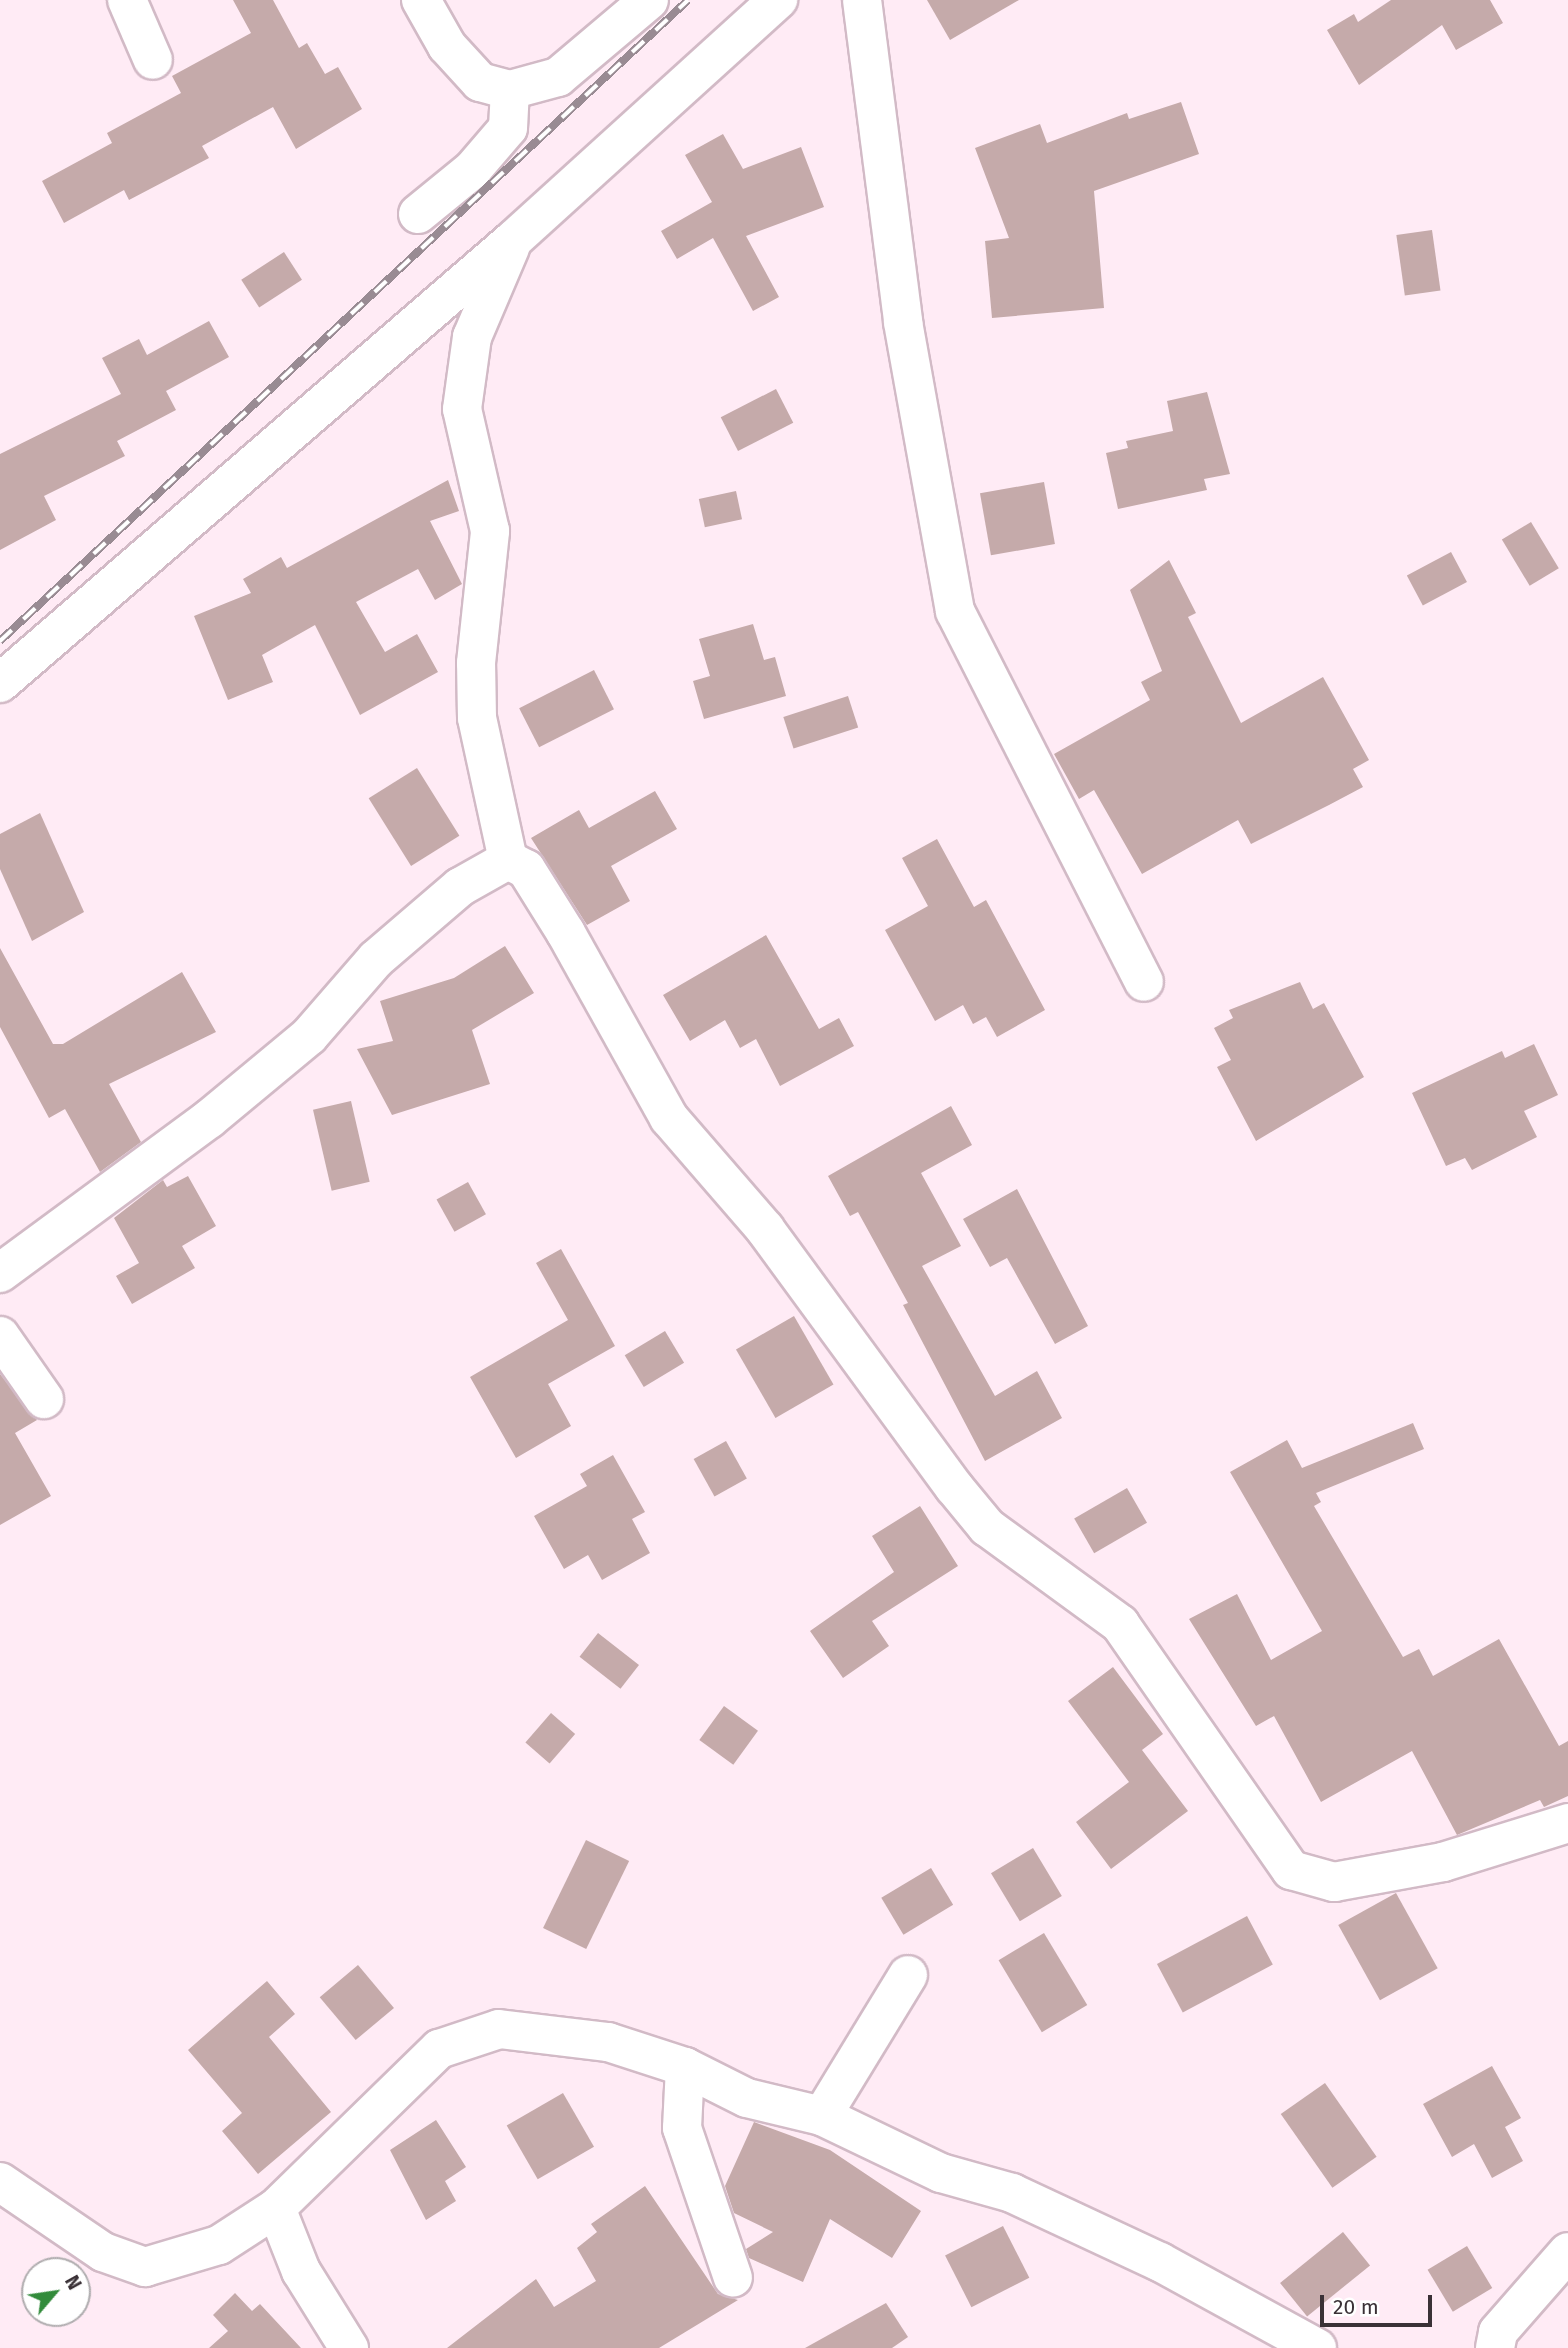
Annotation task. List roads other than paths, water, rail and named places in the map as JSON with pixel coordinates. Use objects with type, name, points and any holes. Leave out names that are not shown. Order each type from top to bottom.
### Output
[{"type":"street","points":[[127,0],[153,60]]},
{"type":"street","points":[[421,0],[447,46],[480,82],[510,90],[558,78],[649,0]]},
{"type":"street","points":[[0,683],[14,657],[513,240],[778,0]]},
{"type":"street","points":[[862,0],[903,322],[955,611],[1144,982]]},
{"type":"street","points":[[418,214],[472,170],[508,128],[510,90]]},
{"type":"street","points":[[513,240],[472,337],[462,409],[490,531],[476,663],[477,718],[508,860],[533,880],[669,1118],[765,1229],[954,1487],[987,1527],[1120,1624],[1291,1870],[1334,1882],[1443,1862],[1568,1823]]},
{"type":"street","points":[[0,1273],[219,1111],[309,1036],[376,959],[460,887],[508,860]]},
{"type":"street","points":[[0,1336],[44,1399]]},
{"type":"street","points":[[822,2116],[908,1975]]},
{"type":"street","points":[[0,2182],[103,2252],[145,2267],[219,2245],[276,2208],[439,2049],[499,2029],[608,2042],[685,2067],[747,2098],[822,2116],[941,2173],[1012,2193],[1160,2262],[1317,2348]]},
{"type":"street","points":[[685,2067],[682,2127],[733,2278]]},
{"type":"street","points":[[276,2208],[300,2271],[349,2348]]},
{"type":"street","points":[[1495,2348],[1498,2332],[1568,2252]]},
{"type":"railway","points":[[0,641],[688,0]]}]
